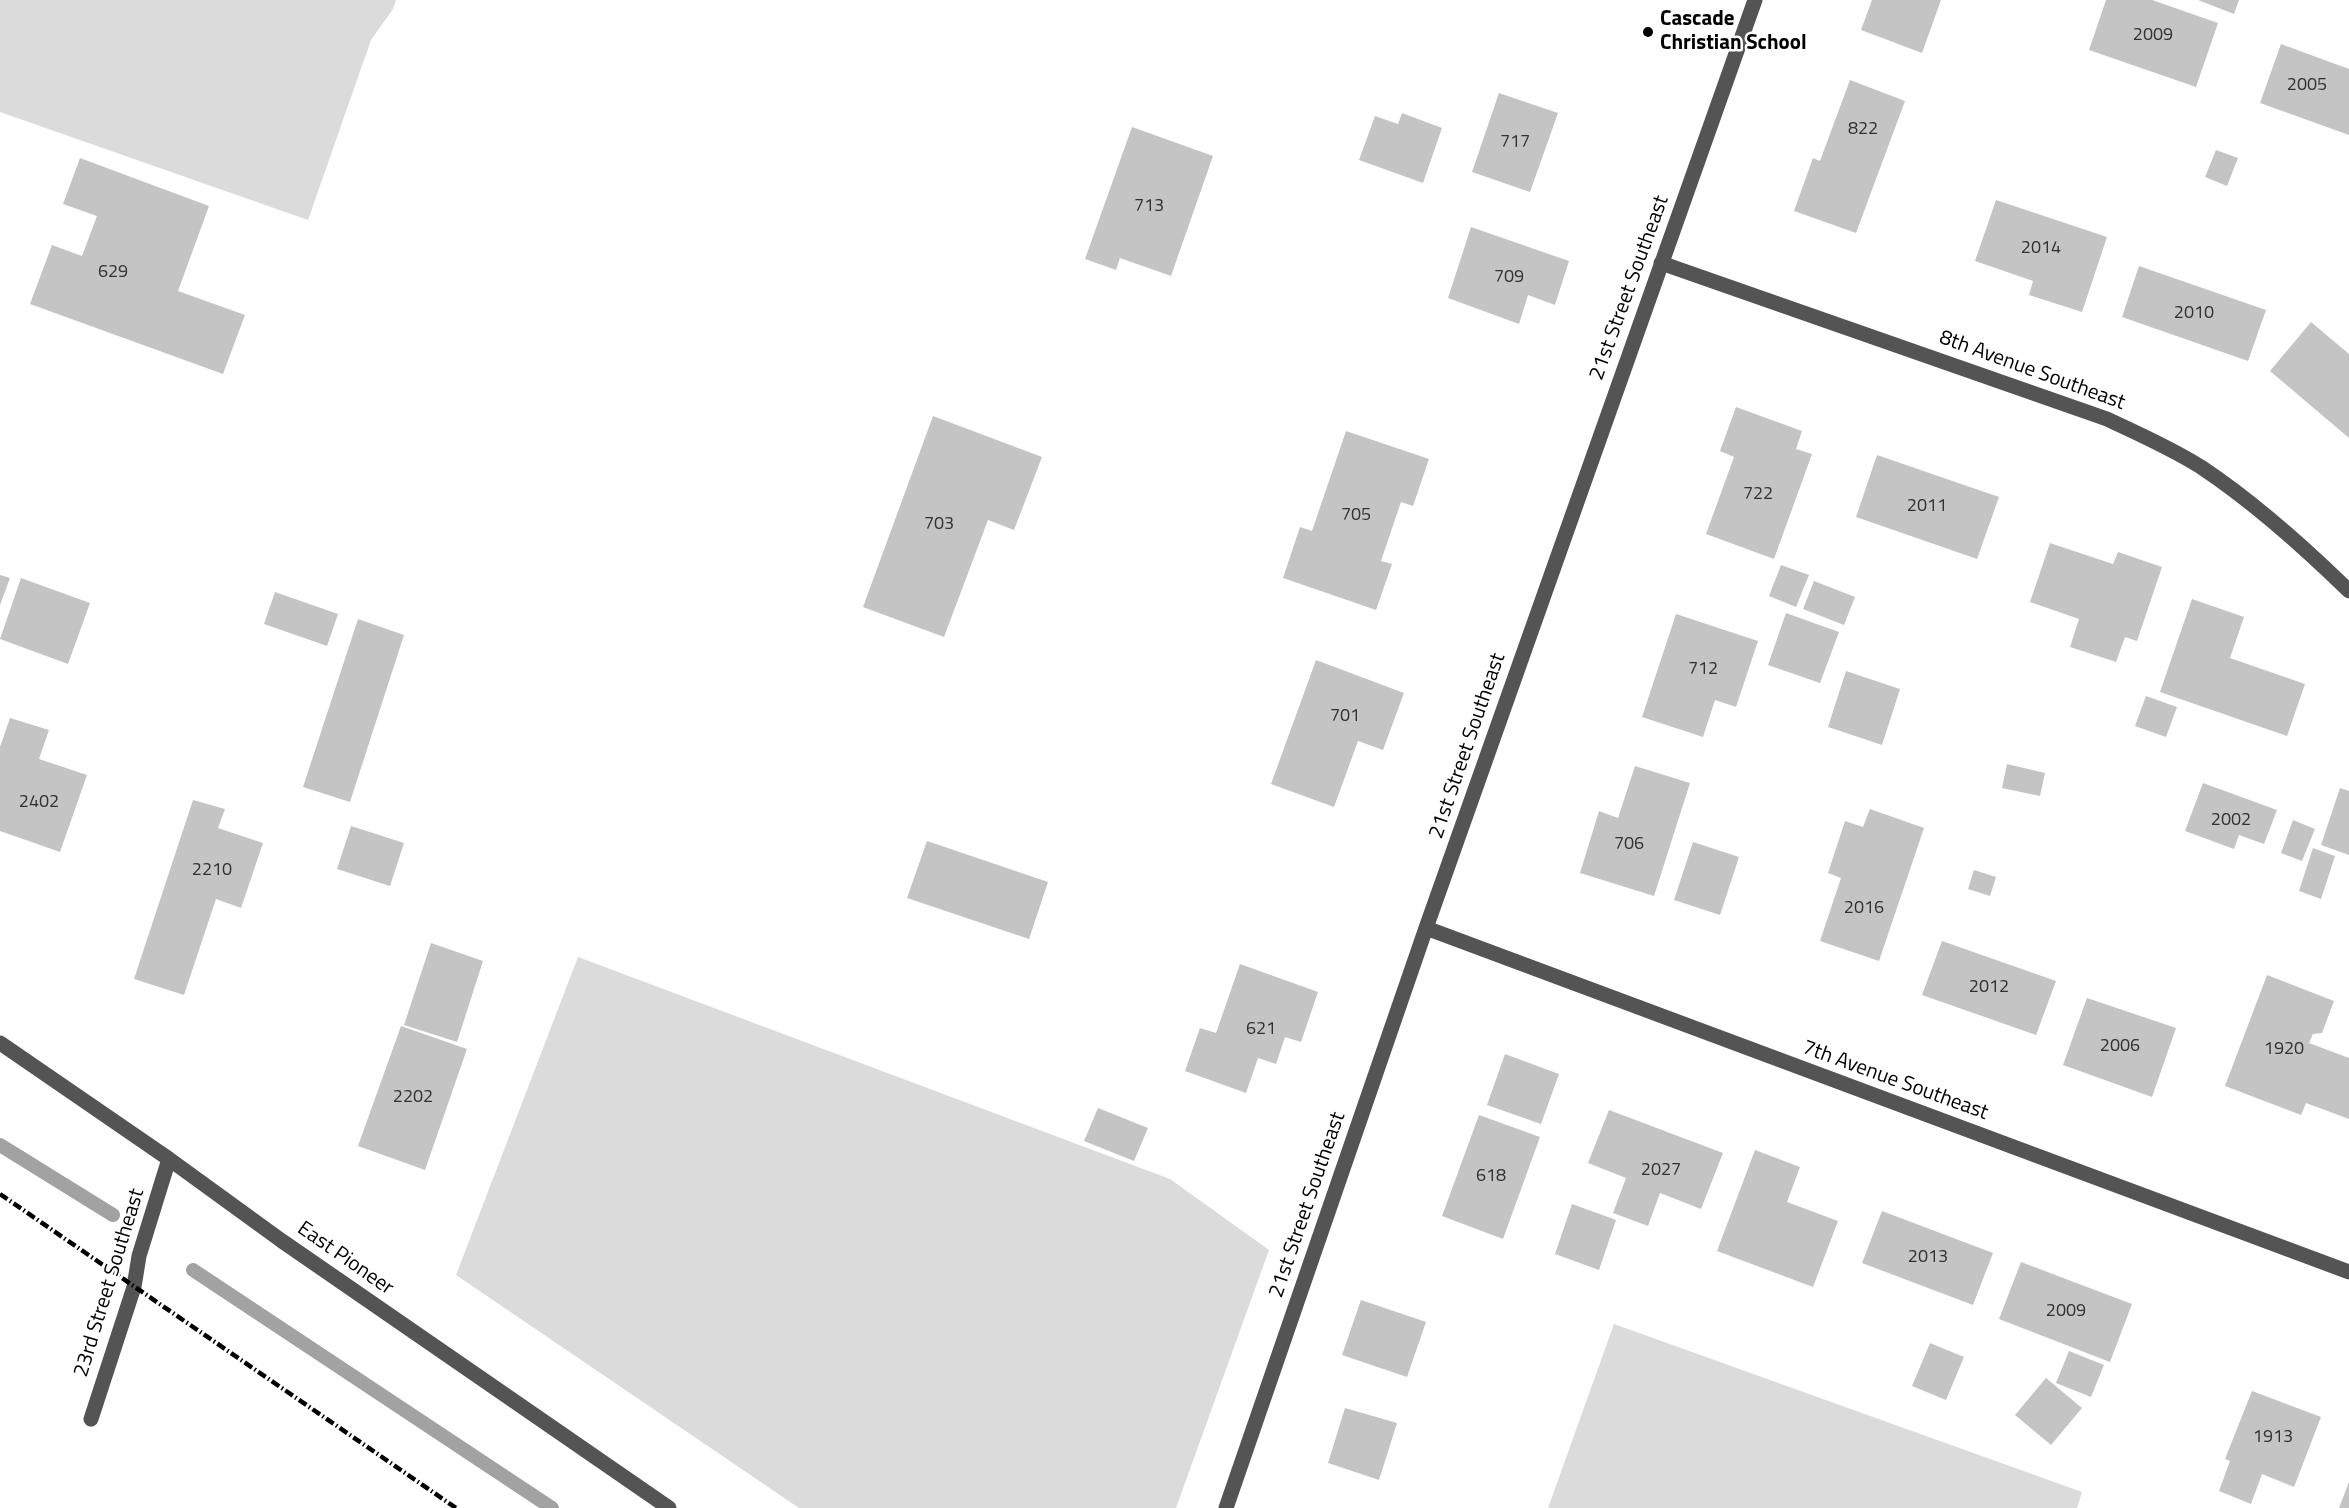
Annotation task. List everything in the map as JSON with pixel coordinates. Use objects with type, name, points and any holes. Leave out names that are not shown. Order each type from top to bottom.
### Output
[{"type":"street","name":"21st Street Southeast","points":[[1226,1508],[1426,928],[1755,0]]},
{"type":"street","name":"8th Avenue Southeast","points":[[1661,263],[2107,419],[2158,442],[2200,466],[2250,501],[2349,591]]},
{"type":"street","name":"7th Avenue Southeast","points":[[1426,928],[2349,1272]]},
{"type":"street","name":"East Pioneer","points":[[0,1043],[669,1508]]},
{"type":"street","name":"23rd Street Southeast","points":[[91,1419],[134,1287],[139,1256],[170,1159]]},
{"type":"shaded area","points":[[0,0],[396,0],[393,9],[371,40],[308,220],[0,112]]},
{"type":"shaded area","points":[[578,957],[1170,1179],[1269,1250],[1176,1508],[799,1508],[456,1275]]},
{"type":"shaded area","points":[[1614,1324],[2082,1492],[2077,1508],[1548,1508]]},
{"type":"building","points":[[1872,0],[1941,0],[1922,53],[1861,30]]},
{"type":"building","points":[[2106,0],[2152,0],[2218,23],[2196,87],[2089,50]]},
{"type":"building","points":[[2198,0],[2239,0],[2234,14]]},
{"type":"building","points":[[2281,44],[2349,69],[2349,135],[2260,103]]},
{"type":"building","points":[[1850,80],[1905,101],[1856,233],[1794,211],[1813,158],[1820,161]]},
{"type":"building","points":[[1499,93],[1558,113],[1530,192],[1472,172]]},
{"type":"building","points":[[1402,113],[1442,128],[1423,183],[1359,160],[1375,116],[1398,124]]},
{"type":"building","points":[[1132,127],[1213,156],[1171,276],[1120,258],[1116,270],[1085,259]]},
{"type":"building","points":[[2216,150],[2238,158],[2227,186],[2205,177]]},
{"type":"building","points":[[80,158],[209,206],[178,291],[245,315],[223,374],[30,304],[52,245],[82,256],[97,216],[63,204]]},
{"type":"building","points":[[1996,200],[2107,237],[2082,312],[2029,295],[2033,281],[1975,261]]},
{"type":"building","points":[[1471,227],[1569,261],[1555,305],[1528,295],[1519,324],[1448,298]]},
{"type":"building","points":[[2139,266],[2266,310],[2248,361],[2122,317]]},
{"type":"building","points":[[2311,322],[2349,354],[2349,438],[2270,371]]},
{"type":"building","points":[[1736,407],[1802,431],[1796,449],[1812,454],[1774,559],[1706,534],[1734,457],[1720,451]]},
{"type":"building","points":[[933,416],[1042,457],[1014,530],[988,520],[944,637],[863,607]]},
{"type":"building","points":[[1346,431],[1429,459],[1413,506],[1401,502],[1381,561],[1392,564],[1376,610],[1283,578],[1300,527],[1312,531]]},
{"type":"building","points":[[1877,455],[1999,497],[1977,559],[1856,517]]},
{"type":"building","points":[[2050,543],[2113,564],[2118,552],[2162,567],[2137,641],[2125,637],[2116,662],[2070,647],[2079,619],[2030,602]]},
{"type":"building","points":[[1781,565],[1809,575],[1796,607],[1769,596]]},
{"type":"building","points":[[0,575],[10,578],[0,605]]},
{"type":"building","points":[[21,578],[90,603],[68,664],[0,639]]},
{"type":"building","points":[[1814,581],[1855,597],[1844,625],[1803,609]]},
{"type":"building","points":[[275,592],[338,614],[327,646],[264,624]]},
{"type":"building","points":[[2192,599],[2244,617],[2230,658],[2305,684],[2287,736],[2160,692]]},
{"type":"building","points":[[1786,613],[1839,632],[1820,683],[1768,665]]},
{"type":"building","points":[[1676,614],[1758,641],[1736,707],[1715,700],[1703,737],[1642,717]]},
{"type":"building","points":[[358,619],[404,635],[350,802],[303,787]]},
{"type":"building","points":[[1316,660],[1404,693],[1383,750],[1358,741],[1334,807],[1271,784]]},
{"type":"building","points":[[1846,671],[1900,689],[1882,745],[1828,727]]},
{"type":"building","points":[[2146,696],[2177,707],[2166,737],[2135,726]]},
{"type":"building","points":[[10,718],[49,730],[39,759],[87,775],[60,852],[0,831],[0,747]]},
{"type":"building","points":[[2007,764],[2045,773],[2040,796],[2002,788]]},
{"type":"building","points":[[1635,766],[1690,783],[1654,896],[1580,873],[1599,811],[1618,818]]},
{"type":"building","points":[[2203,783],[2277,810],[2264,844],[2239,835],[2234,849],[2185,831]]},
{"type":"building","points":[[2340,788],[2349,791],[2349,855],[2321,845]]},
{"type":"building","points":[[193,800],[225,809],[218,828],[263,843],[241,908],[216,899],[184,995],[134,979]]},
{"type":"building","points":[[1870,809],[1924,828],[1879,961],[1820,941],[1841,878],[1828,873],[1845,821],[1863,827]]},
{"type":"building","points":[[2293,820],[2315,829],[2302,861],[2281,853]]},
{"type":"building","points":[[351,826],[404,843],[390,886],[337,869]]},
{"type":"building","points":[[927,841],[1048,882],[1029,939],[907,898]]},
{"type":"building","points":[[1693,842],[1739,857],[1720,915],[1674,900]]},
{"type":"building","points":[[2313,848],[2335,856],[2321,899],[2299,891]]},
{"type":"building","points":[[1974,870],[1996,877],[1990,896],[1968,889]]},
{"type":"building","points":[[1942,941],[2056,981],[2036,1035],[1922,995]]},
{"type":"building","points":[[431,943],[483,961],[457,1042],[404,1025]]},
{"type":"building","points":[[1240,964],[1318,992],[1301,1042],[1285,1037],[1276,1064],[1258,1058],[1246,1093],[1185,1071],[1200,1028],[1216,1033]]},
{"type":"building","points":[[2267,975],[2334,1001],[2322,1033],[2313,1034],[2309,1043],[2349,1058],[2349,1119],[2306,1103],[2301,1115],[2225,1086]]},
{"type":"building","points":[[2087,998],[2176,1028],[2152,1097],[2063,1065]]},
{"type":"building","points":[[401,1026],[467,1049],[425,1170],[358,1146]]},
{"type":"building","points":[[1505,1054],[1559,1074],[1541,1124],[1487,1105]]},
{"type":"building","points":[[1098,1108],[1148,1128],[1134,1161],[1084,1141]]},
{"type":"building","points":[[1609,1110],[1723,1153],[1701,1209],[1660,1193],[1648,1226],[1613,1213],[1626,1178],[1588,1163]]},
{"type":"building","points":[[1479,1115],[1540,1137],[1503,1239],[1442,1216]]},
{"type":"building","points":[[1755,1150],[1800,1167],[1787,1202],[1838,1221],[1813,1287],[1717,1251]]},
{"type":"building","points":[[1572,1204],[1616,1220],[1599,1270],[1555,1254]]},
{"type":"building","points":[[1882,1211],[1993,1253],[1973,1305],[1862,1263]]},
{"type":"building","points":[[2021,1262],[2132,1304],[2110,1362],[1999,1319]]},
{"type":"building","points":[[1361,1300],[1426,1322],[1407,1377],[1342,1355]]},
{"type":"building","points":[[1930,1343],[1964,1357],[1946,1400],[1912,1386]]},
{"type":"building","points":[[2069,1351],[2104,1365],[2091,1397],[2056,1383]]},
{"type":"building","points":[[2046,1378],[2082,1408],[2051,1445],[2015,1415]]},
{"type":"building","points":[[2252,1391],[2321,1417],[2294,1487],[2262,1474],[2251,1504],[2219,1491],[2230,1461],[2225,1459]]},
{"type":"building","points":[[1345,1408],[1397,1423],[1379,1480],[1328,1463]]},
{"type":"building","points":[[2349,1482],[2349,1508],[2339,1508]]},
{"type":"waterway","points":[[0,1145],[113,1215]]},
{"type":"waterway","points":[[193,1270],[552,1508]]},
{"type":"railway","points":[[0,1194],[456,1508]]},
{"type":"place","name":"Cascade Christian School","points":[[1648,32]]}]
